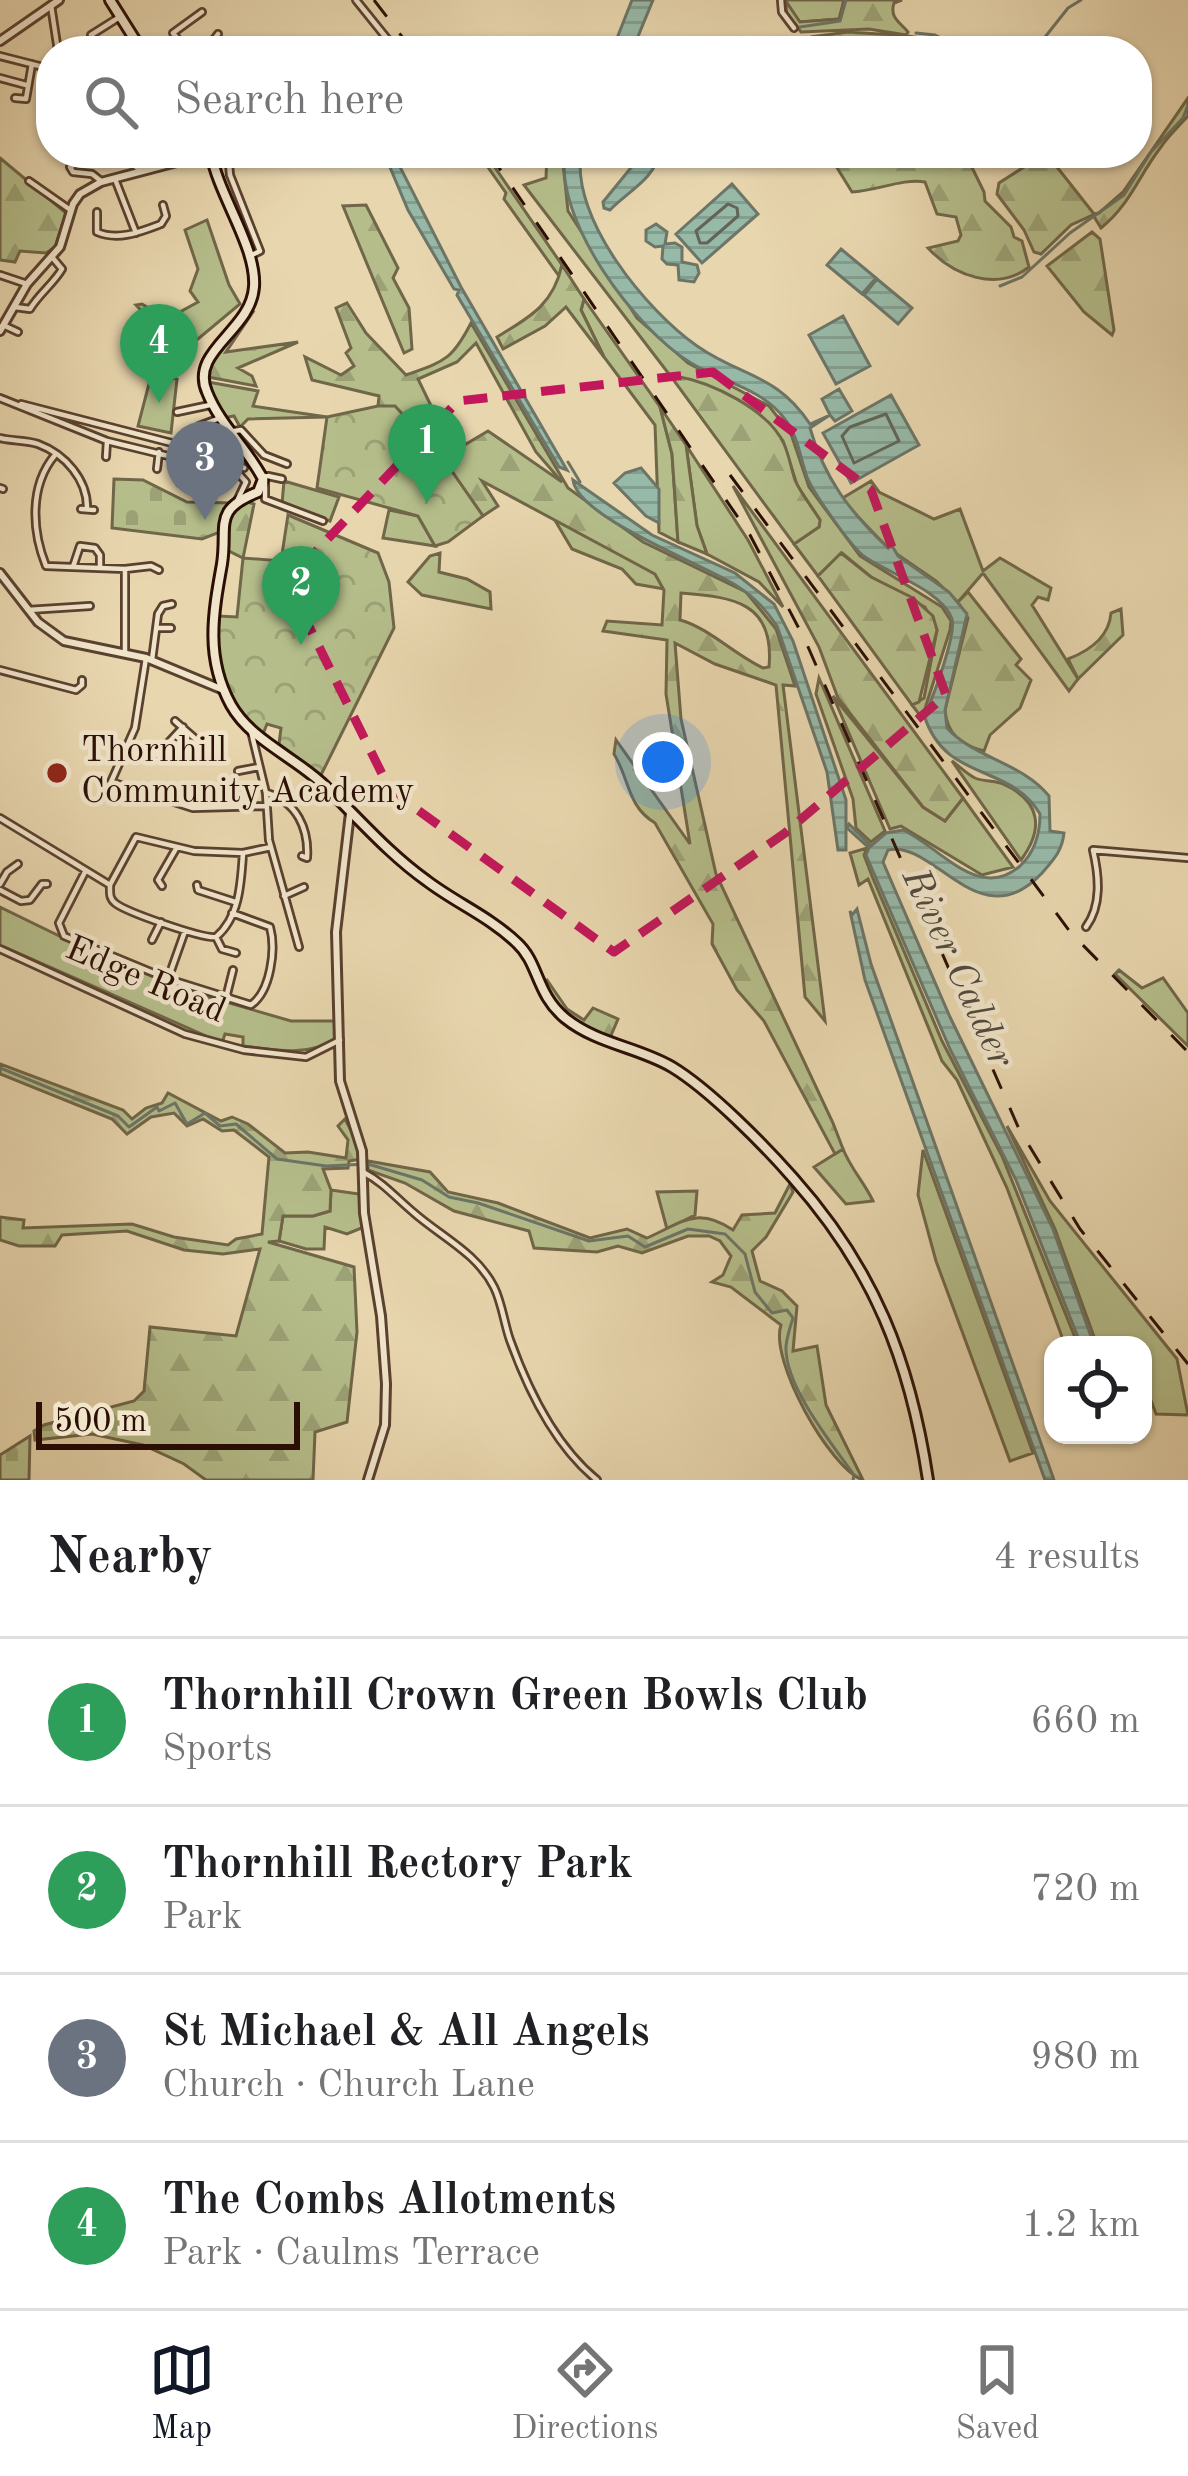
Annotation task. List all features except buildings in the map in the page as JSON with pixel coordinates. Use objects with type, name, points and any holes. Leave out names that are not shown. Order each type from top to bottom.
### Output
[{"type":"main road","points":[[110,0],[130,36]]},
{"type":"main road","points":[[216,168],[254,288],[248,310],[206,360],[202,374],[219,415],[264,476],[258,492],[237,500],[222,522],[224,553],[211,642],[226,693],[250,729],[310,773],[415,872],[520,945],[543,995],[561,1015],[618,1048],[670,1066],[744,1128],[791,1176],[863,1270],[919,1415],[928,1480]]},
{"type":"street","points":[[0,41],[59,0]]},
{"type":"street","points":[[781,0],[782,12],[794,28]]},
{"type":"street","points":[[358,2],[385,36]]},
{"type":"street","points":[[51,5],[56,36]]},
{"type":"street","points":[[173,33],[202,12]]},
{"type":"street","points":[[92,35],[118,18]]},
{"type":"street","points":[[0,27],[13,32]]},
{"type":"street","points":[[164,28],[175,36]]},
{"type":"street","points":[[0,56],[36,65]]},
{"type":"street","points":[[26,99],[32,64]]},
{"type":"street","points":[[0,78],[26,85]]},
{"type":"street","points":[[15,98],[36,99]]},
{"type":"street","points":[[71,168],[97,176],[101,182]]},
{"type":"street","points":[[137,168],[141,171]]},
{"type":"street","points":[[18,332],[2,328],[27,284],[52,257],[80,194],[101,182],[153,168]]},
{"type":"street","points":[[229,168],[260,251],[248,257]]},
{"type":"street","points":[[116,178],[136,232]]},
{"type":"street","points":[[29,181],[71,211]]},
{"type":"street","points":[[97,212],[97,232],[108,236],[160,224],[166,208]]},
{"type":"street","points":[[14,307],[30,309],[59,274],[62,269],[52,257]]},
{"type":"street","points":[[0,275],[27,284]]},
{"type":"street","points":[[0,398],[236,460],[244,468]]},
{"type":"street","points":[[10,401],[106,441],[220,467],[246,480],[237,500]]},
{"type":"street","points":[[177,412],[209,404],[219,415],[199,426]]},
{"type":"street","points":[[238,420],[234,431],[264,455],[287,464]]},
{"type":"street","points":[[0,438],[40,445],[55,455],[78,474],[88,498],[87,509]]},
{"type":"street","points":[[106,441],[106,458]]},
{"type":"street","points":[[157,469],[159,452]]},
{"type":"street","points":[[55,455],[46,466],[38,493],[37,531],[46,566],[152,566],[159,570]]},
{"type":"street","points":[[180,483],[212,486],[220,467]]},
{"type":"street","points":[[283,479],[264,476],[266,499],[323,521]]},
{"type":"street","points":[[73,567],[80,547],[94,548],[100,554],[100,568]]},
{"type":"street","points":[[124,652],[125,569]]},
{"type":"street","points":[[0,573],[4,586],[47,631],[64,641],[149,659],[226,693]]},
{"type":"street","points":[[172,604],[163,606],[158,614],[135,728],[111,782],[193,808],[266,806]]},
{"type":"street","points":[[28,610],[90,606]]},
{"type":"street","points":[[158,628],[171,628]]},
{"type":"street","points":[[197,677],[217,669]]},
{"type":"street","points":[[0,670],[76,689],[82,680]]},
{"type":"street","points":[[176,721],[199,742]]},
{"type":"street","points":[[126,749],[157,755],[182,728]]},
{"type":"street","points":[[250,729],[266,793],[271,847],[299,947]]},
{"type":"street","points":[[238,770],[259,767]]},
{"type":"street","points":[[266,793],[283,800],[299,817],[308,845],[307,858],[302,856]]},
{"type":"street","points":[[350,813],[336,932],[340,1081],[363,1167],[364,1213],[381,1316],[386,1384],[385,1425],[368,1480]]},
{"type":"street","points":[[0,818],[110,885]]},
{"type":"street","points":[[243,853],[241,887],[227,926],[215,937],[208,939],[115,903],[110,885],[136,837],[177,847],[243,853],[271,847]]},
{"type":"street","points":[[162,886],[158,880],[177,847]]},
{"type":"street","points":[[1086,927],[1096,910],[1093,850],[1188,859]]},
{"type":"street","points":[[18,864],[7,872],[0,887],[20,902],[30,900],[43,882]]},
{"type":"street","points":[[85,872],[59,922],[60,933],[168,980],[251,1005],[259,1002],[272,958],[272,930],[232,913]]},
{"type":"street","points":[[284,896],[304,887]]},
{"type":"street","points":[[198,888],[235,902]]},
{"type":"street","points":[[152,940],[161,922]]},
{"type":"street","points":[[168,980],[185,931]]},
{"type":"street","points":[[215,937],[222,949],[236,953]]},
{"type":"street","name":"Edge Road","points":[[0,949],[185,1034],[224,1045],[306,1057],[340,1040]]},
{"type":"street","points":[[226,998],[232,970]]},
{"type":"street","points":[[363,1167],[414,1214],[455,1243],[488,1278],[538,1402],[569,1452],[597,1480]]},
{"type":"highlighted area","points":[[713,372],[871,490],[946,695],[785,833],[614,952],[390,790],[287,582],[458,401]]},
{"type":"green space","points":[[785,0],[844,0],[840,19],[799,22]]},
{"type":"green space","points":[[785,0],[800,22],[839,19],[844,0],[902,0],[894,3],[893,13],[908,32],[801,32],[787,14]]},
{"type":"green space","points":[[848,32],[902,36],[818,36]]},
{"type":"green space","points":[[1188,98],[1188,116],[1152,161],[1152,150]]},
{"type":"green space","points":[[0,158],[66,213],[55,247],[46,253],[20,251],[15,262],[0,260]]},
{"type":"green space","points":[[488,168],[495,168],[562,265],[559,276],[504,199],[506,193]]},
{"type":"green space","points":[[546,168],[564,168],[568,211],[637,318],[688,363],[769,406],[791,434],[809,487],[860,556],[942,607],[951,621],[950,630],[922,718],[912,705],[924,698],[937,630],[925,607],[871,577],[842,553],[818,576],[794,544],[819,527],[820,520],[797,485],[783,441],[769,423],[672,378],[524,185],[546,178]]},
{"type":"green space","points":[[837,168],[972,168],[985,201],[1022,241],[1029,267],[1017,275],[990,279],[963,273],[938,258],[928,248],[958,241],[961,235],[956,217],[937,214],[925,182],[852,192]]},
{"type":"green space","points":[[1022,168],[1058,168],[1094,214],[1123,192],[1140,168],[1148,168],[1101,228],[1093,215],[1071,225],[1041,254],[1034,252],[997,194],[999,183]]},
{"type":"green space","points":[[366,205],[398,268],[393,278],[409,308],[412,349],[404,353],[343,206]]},
{"type":"green space","points":[[207,220],[240,304],[170,355],[174,345],[136,305],[167,319],[198,302],[190,291],[198,269],[185,230]]},
{"type":"green space","points":[[1092,232],[1100,239],[1112,335],[1084,312],[1047,266]]},
{"type":"green space","points":[[562,265],[584,299],[581,310],[604,357],[566,307],[545,326],[503,349],[497,337],[546,300]]},
{"type":"green space","points":[[584,299],[660,407],[672,454],[678,542],[659,532],[655,425],[604,357],[581,310]]},
{"type":"green space","points":[[347,303],[366,333],[406,375],[446,358],[471,323],[568,488],[643,542],[746,592],[776,629],[795,686],[783,685],[825,1021],[805,997],[776,685],[715,664],[675,643],[681,719],[716,874],[833,1123],[843,1149],[835,1154],[764,1021],[737,990],[712,944],[713,924],[655,823],[634,801],[614,754],[616,740],[690,844],[666,694],[667,640],[603,631],[607,621],[662,625],[664,590],[655,574],[482,481],[498,506],[483,516],[441,457],[395,407],[378,406],[379,396],[312,380],[305,357],[341,375],[354,366],[346,353],[351,348],[336,308]],"holes":[[[476,343],[536,452],[562,482],[488,431],[466,444],[434,412],[418,379],[457,362]],[[681,593],[733,601],[758,616],[769,645],[769,667],[753,663],[680,620]]]},
{"type":"green space","points":[[249,311],[253,312],[226,352],[298,342],[238,368],[252,376],[256,386],[208,377],[212,359]]},
{"type":"green space","points":[[152,372],[177,379],[171,433],[138,426]]},
{"type":"green space","points":[[672,378],[721,391],[765,419],[784,444],[795,480],[820,520],[819,527],[794,544]]},
{"type":"green space","points":[[208,382],[258,391],[253,406],[327,417],[248,419],[240,427],[234,416],[223,418]]},
{"type":"green space","points":[[395,406],[442,457],[483,516],[448,542],[435,546],[418,516],[317,488],[327,417]]},
{"type":"green space","points":[[660,407],[686,445],[697,526],[707,554],[678,542],[672,454]]},
{"type":"green space","points":[[686,445],[748,540],[783,607],[759,582],[707,554],[697,526]]},
{"type":"green space","points":[[114,479],[143,480],[187,502],[232,503],[222,516],[220,532],[202,539],[112,528]]},
{"type":"green space","points":[[284,481],[339,497],[330,521],[282,504]]},
{"type":"green space","points":[[871,481],[879,492],[934,519],[960,509],[983,571],[1000,558],[1051,588],[1048,600],[1038,597],[1032,605],[1078,679],[1069,691],[983,573],[958,602],[888,548],[841,499]]},
{"type":"green space","points":[[733,486],[963,798],[945,821],[923,807],[838,698],[819,647]]},
{"type":"green space","points":[[245,501],[254,504],[243,558],[225,549],[226,520]]},
{"type":"green space","points":[[389,510],[418,516],[435,546],[383,538]]},
{"type":"green space","points":[[288,515],[378,553],[389,582],[394,628],[321,775],[279,744],[281,728],[267,724],[263,734],[250,723],[231,697],[220,666],[218,616],[237,617],[243,558],[281,561]]},
{"type":"green space","points":[[553,517],[655,574],[664,589],[636,584],[622,569],[572,549]]},
{"type":"green space","points":[[440,553],[439,572],[467,579],[490,592],[491,609],[422,595],[408,582],[430,556]]},
{"type":"green space","points":[[841,553],[933,616],[937,630],[919,702],[912,705],[818,576]]},
{"type":"green space","points":[[968,592],[1021,659],[1016,665],[1031,680],[1020,708],[990,735],[984,751],[957,737],[945,710],[968,618],[958,602]]},
{"type":"green space","points":[[1121,609],[1123,635],[1078,679],[1068,659],[1097,642],[1111,613]]},
{"type":"green space","points":[[819,678],[885,831],[871,842],[856,828],[853,799],[816,694]]},
{"type":"green space","points":[[833,696],[923,807],[945,821],[963,798],[1013,867],[982,875],[901,826],[890,829]]},
{"type":"green space","points":[[952,761],[975,778],[1016,791],[1031,807],[1035,827],[1021,860]]},
{"type":"green space","points":[[867,848],[864,855],[872,876],[942,1041],[1002,1156],[1074,1336],[1062,1336],[1007,1188],[957,1080],[942,1061],[868,879],[859,885],[850,853]]},
{"type":"green space","points":[[0,907],[188,991],[291,1021],[336,1021],[336,1039],[291,1051],[243,1046],[243,1037],[225,1034],[222,1043],[0,945]]},
{"type":"green space","points":[[1119,970],[1142,988],[1163,978],[1188,1013],[1188,1046],[1115,974]]},
{"type":"green space","points":[[547,980],[567,1009],[584,1020],[593,1008],[618,1019],[609,1040],[561,1011],[540,982]]},
{"type":"green space","points":[[0,1064],[123,1110],[132,1119],[162,1103],[168,1093],[221,1121],[232,1117],[248,1124],[285,1153],[346,1158],[348,1140],[338,1126],[345,1119],[361,1159],[349,1161],[348,1168],[323,1169],[331,1190],[330,1211],[283,1216],[279,1241],[268,1242],[354,1267],[357,1332],[347,1422],[315,1432],[313,1480],[206,1480],[143,1445],[92,1434],[35,1440],[34,1431],[44,1425],[134,1401],[144,1391],[150,1327],[236,1336],[260,1249],[223,1254],[184,1250],[127,1231],[62,1235],[55,1246],[19,1246],[0,1240],[0,1217],[24,1220],[23,1228],[132,1224],[174,1237],[228,1245],[262,1234],[269,1157],[234,1130],[222,1131],[203,1119],[187,1126],[174,1113],[151,1117],[127,1134],[112,1119],[0,1074]]},
{"type":"green space","points":[[1007,1126],[1050,1201],[1177,1359],[1188,1415],[1156,1414],[1152,1336],[1094,1336],[1055,1229]]},
{"type":"green space","points":[[843,1149],[873,1201],[846,1204],[814,1167]]},
{"type":"green space","points":[[923,1150],[1033,1453],[1010,1461],[936,1261],[918,1195]]},
{"type":"green space","points":[[368,1161],[430,1172],[448,1192],[498,1203],[590,1238],[627,1229],[647,1238],[699,1218],[733,1230],[742,1215],[775,1213],[790,1184],[793,1192],[752,1251],[760,1281],[782,1291],[797,1306],[793,1351],[817,1346],[826,1405],[863,1480],[835,1456],[805,1411],[784,1362],[781,1325],[731,1287],[712,1282],[723,1275],[731,1256],[720,1241],[688,1236],[642,1253],[618,1246],[597,1252],[534,1248],[529,1231],[454,1211],[405,1183],[368,1170]]},
{"type":"green space","points":[[331,1190],[359,1194],[364,1227],[347,1234],[325,1227],[324,1249],[279,1241],[283,1216],[330,1211]]},
{"type":"green space","points":[[697,1191],[695,1215],[667,1229],[657,1192]]},
{"type":"green space","points":[[30,1436],[29,1480],[0,1480],[0,1455]]},
{"type":"water","points":[[632,0],[653,0],[638,36],[618,36]]},
{"type":"water","points":[[390,168],[401,168],[461,287],[567,470],[559,467],[408,210]]},
{"type":"water","name":"River Calder","points":[[565,168],[581,168],[588,206],[600,234],[635,287],[697,346],[771,385],[810,424],[830,415],[810,428],[840,493],[888,548],[891,544],[898,556],[949,592],[967,614],[945,710],[947,728],[971,747],[1026,776],[1049,796],[1050,831],[1064,833],[1061,845],[1042,873],[1019,891],[998,896],[978,892],[905,851],[888,850],[883,862],[950,1017],[1053,1229],[1091,1336],[1077,1336],[1016,1180],[950,1049],[866,855],[869,848],[847,828],[849,824],[871,846],[886,833],[903,830],[960,868],[990,878],[1020,866],[1036,843],[1040,814],[1027,798],[947,752],[924,715],[951,638],[952,619],[938,600],[865,557],[851,543],[811,485],[793,432],[775,408],[753,392],[691,363],[646,325],[603,270],[572,209]]},
{"type":"water","points":[[631,168],[653,168],[610,210],[603,202]]},
{"type":"water","points":[[732,184],[758,214],[702,263],[676,234]]},
{"type":"water","points":[[656,224],[667,232],[665,244],[682,247],[682,262],[697,265],[694,282],[679,280],[678,265],[662,259],[663,246],[646,241],[646,230]]},
{"type":"water","points":[[841,249],[876,278],[862,294],[827,265]]},
{"type":"water","points":[[877,279],[912,308],[898,324],[864,295]]},
{"type":"water","points":[[843,316],[870,366],[836,384],[809,335]]},
{"type":"water","points":[[839,389],[852,411],[835,421],[822,399]]},
{"type":"water","points":[[891,395],[919,445],[851,483],[823,433]]},
{"type":"water","points":[[641,468],[659,489],[659,523],[614,483]]},
{"type":"water","points":[[573,480],[652,535],[735,573],[774,604],[793,641],[846,800],[846,850],[838,850],[827,772],[773,620],[737,586],[596,509],[580,495]]},
{"type":"water","points":[[857,909],[871,964],[1054,1480],[1045,1480],[865,980],[850,911],[852,915]]},
{"type":"waterway","points":[[800,27],[840,21],[846,0]]},
{"type":"waterway","points":[[1046,36],[1068,8],[1081,0]]},
{"type":"waterway","points":[[916,33],[937,36]]},
{"type":"waterway","points":[[1152,151],[1183,118],[1188,105]]},
{"type":"waterway","points":[[1000,286],[1022,277],[1070,233],[1124,195],[1141,168]]},
{"type":"waterway","points":[[568,462],[580,482]]},
{"type":"waterway","points":[[0,1068],[118,1116],[129,1127],[157,1107],[159,1111],[175,1103],[187,1124],[205,1113],[220,1126],[236,1124],[277,1159],[326,1166],[368,1164],[422,1180],[449,1197],[589,1241],[628,1236],[645,1247],[688,1229],[725,1234],[745,1254],[755,1292],[772,1313],[787,1310],[793,1318],[786,1346],[793,1378],[853,1480]]},
{"type":"railway","points":[[374,0],[402,36]]},
{"type":"railway","points":[[499,168],[750,535],[805,640],[1019,1129],[1080,1229],[1188,1364]]},
{"type":"railway","points":[[730,475],[1071,933],[1188,1052]]},
{"type":"place","name":"The Combs Allotments","points":[[159,403]]},
{"type":"place","name":"Thornhill Crown Green Bowls Club","points":[[427,503]]},
{"type":"place","name":"St Michael & All Angels","points":[[205,520]]},
{"type":"place","name":"Thornhill Rectory Park","points":[[301,645]]},
{"type":"place","name":"Thornhill Community Academy","points":[[57,773]]}]
